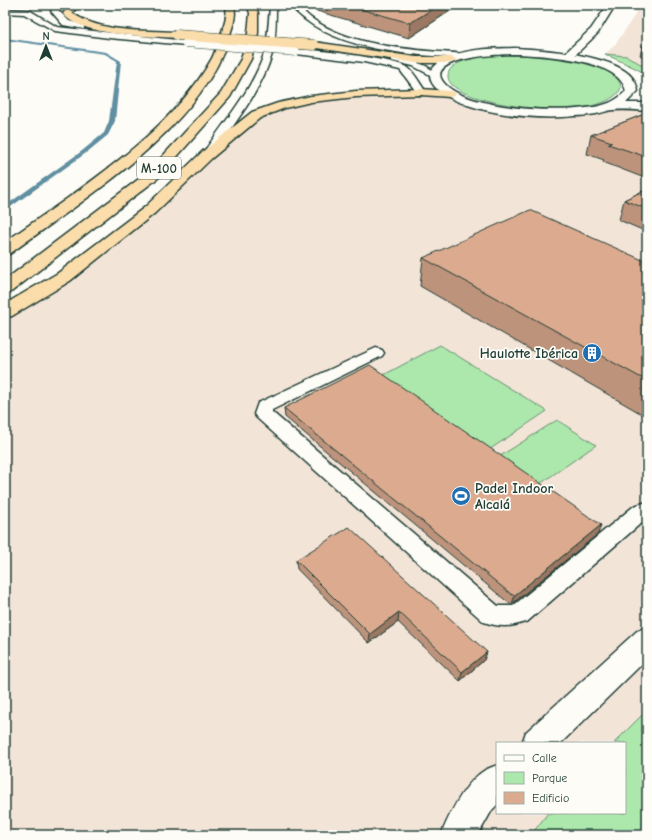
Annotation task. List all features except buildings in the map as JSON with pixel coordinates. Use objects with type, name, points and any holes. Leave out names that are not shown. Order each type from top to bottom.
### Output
[{"type":"highway","points":[[75,5],[70,8],[67,14],[73,20],[89,26],[175,36],[312,46],[416,60],[452,60]]},
{"type":"highway","name":"M-100","points":[[5,250],[116,170],[162,128],[195,93],[216,59],[232,15],[230,5]]},
{"type":"highway","name":"M-100","points":[[5,288],[153,175],[226,94],[246,59],[253,33],[254,12],[251,5]]},
{"type":"highway","points":[[222,19],[225,32]]},
{"type":"highway","points":[[5,312],[64,277],[150,210],[206,155],[256,115],[282,105],[311,98],[356,94],[421,92],[450,94]]},
{"type":"main road","points":[[568,56],[594,31],[610,7],[609,5]]},
{"type":"main road","points":[[630,83],[632,91],[625,99],[612,106],[590,111],[561,114],[529,113],[491,107],[471,102],[450,94],[441,87],[436,80],[435,74],[438,69],[452,60],[488,52],[514,51],[568,56],[608,67],[622,75],[630,83],[641,88]]},
{"type":"main road","points":[[612,106],[647,108]]},
{"type":"main road","points":[[539,742],[647,640]]},
{"type":"main road","points":[[458,835],[480,798],[496,783]]},
{"type":"lane","points":[[26,12],[34,5]]},
{"type":"lane","points":[[60,5],[55,11],[66,23],[92,30],[175,36]]},
{"type":"lane","points":[[206,155],[250,94],[266,59],[272,33],[273,5]]},
{"type":"lane","points":[[293,5],[300,14],[319,26],[349,38],[388,49],[466,56]]},
{"type":"lane","points":[[5,11],[26,12],[55,29],[109,36],[364,59],[403,68],[421,92]]},
{"type":"lane","points":[[312,46],[409,62],[423,66],[435,74]]},
{"type":"lane","points":[[376,353],[264,407],[263,414],[492,616],[509,617],[520,614],[641,511],[647,510]]},
{"type":"shaded area","points":[[636,5],[647,5],[647,75],[605,54],[615,45],[635,15]]},
{"type":"shaded area","points":[[450,94],[471,102],[529,113],[647,107],[647,835],[5,835],[5,312],[64,277],[256,115],[311,99]]},
{"type":"green space","points":[[513,54],[556,57],[592,64],[606,70],[616,78],[621,88],[610,99],[592,106],[569,109],[543,109],[491,101],[470,95],[450,83],[448,76],[450,70],[464,61],[486,56]]},
{"type":"green space","points":[[605,54],[627,56],[647,68],[647,75],[637,69]]},
{"type":"green space","points":[[440,345],[547,411],[483,454],[376,379]]},
{"type":"green space","points":[[557,420],[596,445],[537,486],[497,458]]},
{"type":"green space","points":[[647,710],[647,835],[531,835],[547,814],[626,814],[626,742],[615,742]]},
{"type":"waterway","points":[[5,39],[106,53],[119,61],[112,121],[106,134],[84,152],[5,209]]},
{"type":"place","name":"Haulotte Ibérica","points":[[592,353]]},
{"type":"place","name":"Padel Indoor Alcalá","points":[[461,496]]}]
